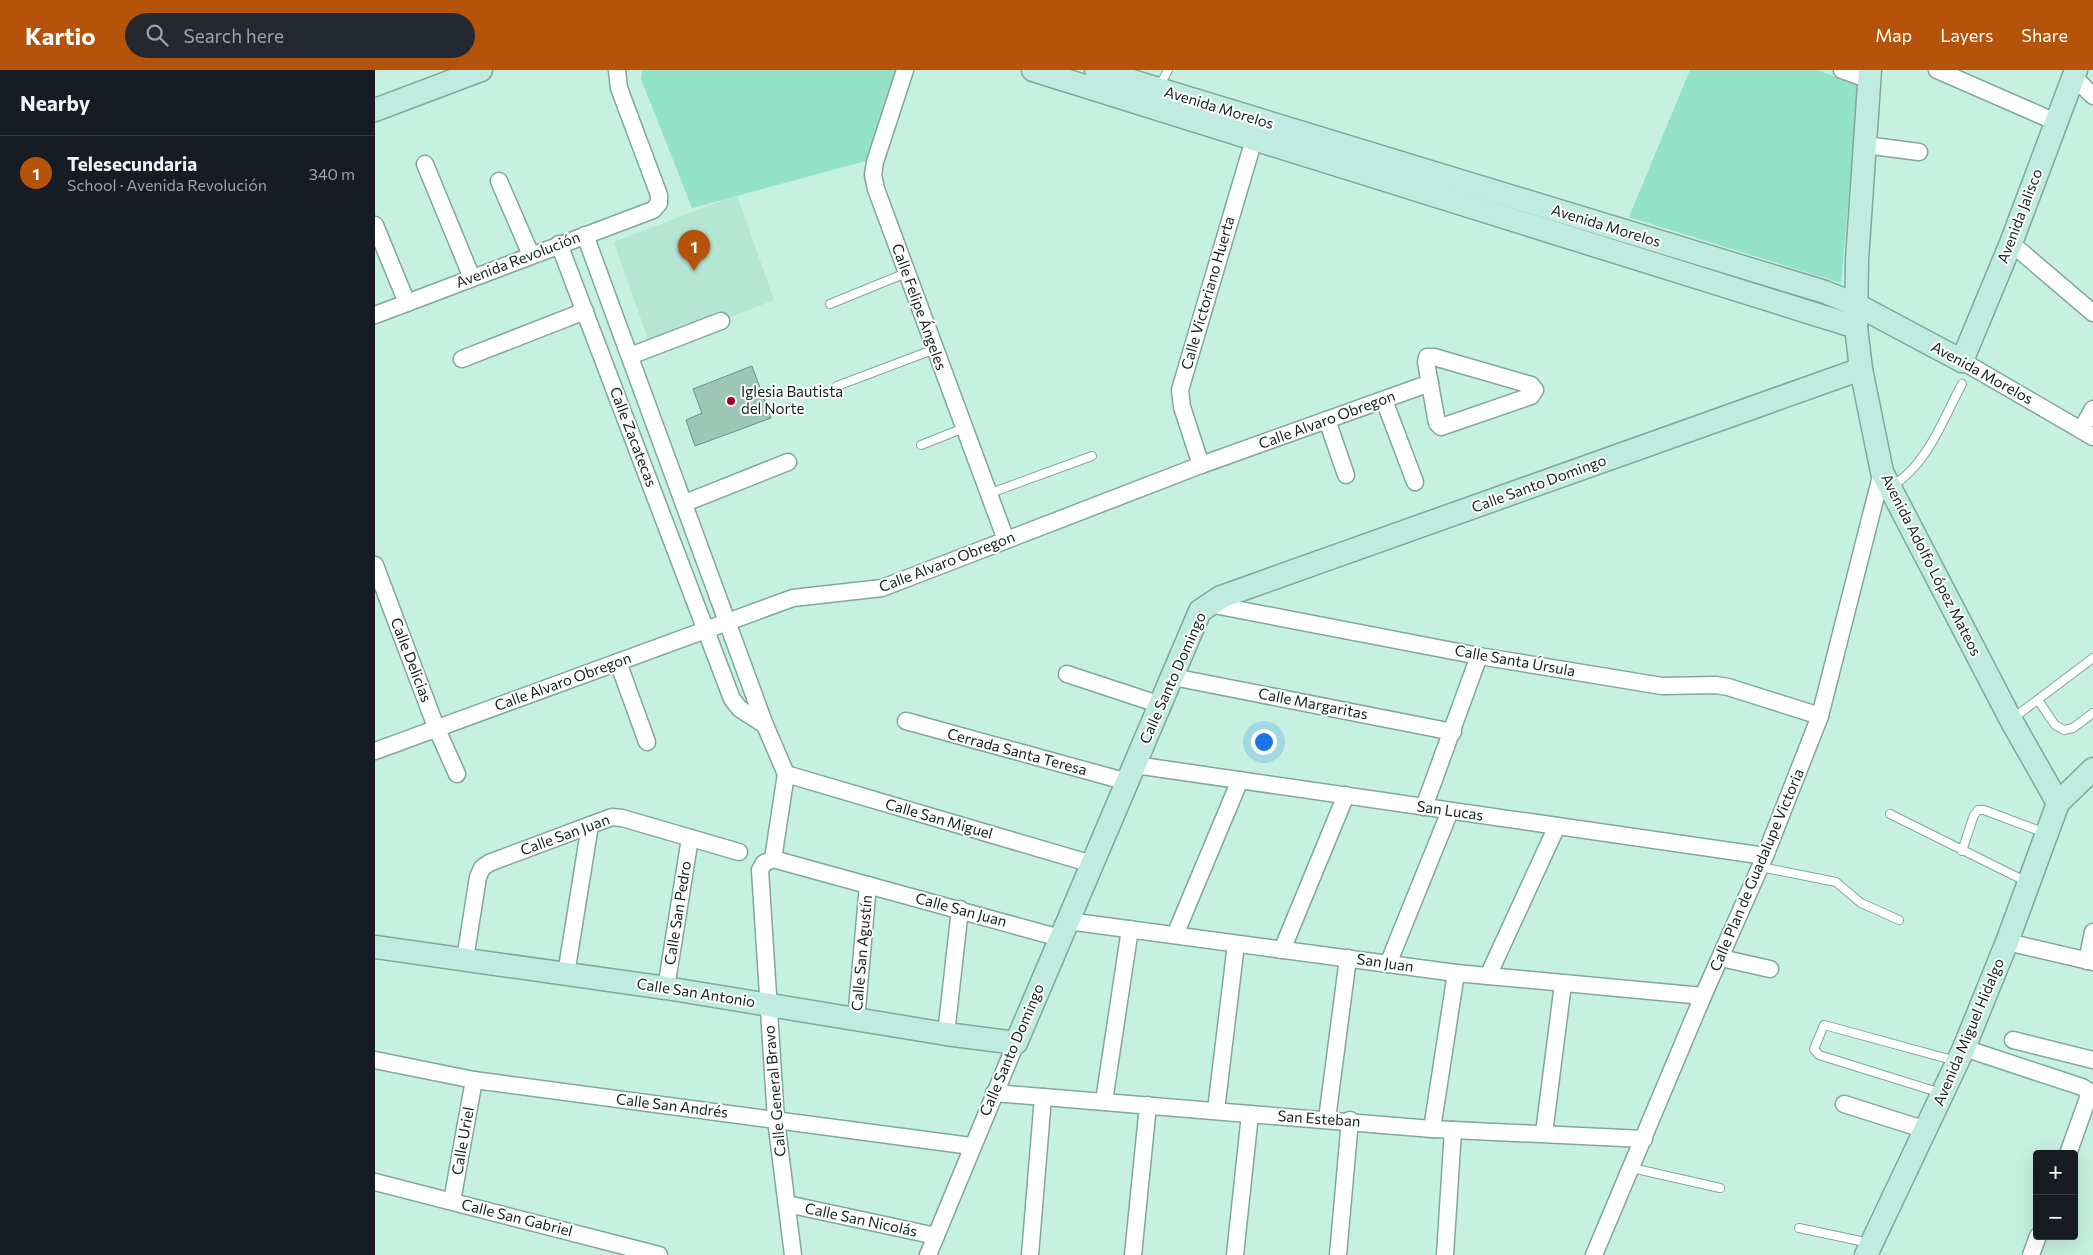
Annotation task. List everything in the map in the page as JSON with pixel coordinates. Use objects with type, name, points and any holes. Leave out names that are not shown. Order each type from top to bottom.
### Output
[{"type":"main road","points":[[375,110],[481,70]]},
{"type":"main road","name":"Avenida Morelos","points":[[1033,70],[1257,129],[1620,241],[1856,327]]},
{"type":"main road","name":"Avenida Morelos","points":[[1096,70],[1163,80],[1257,129]]},
{"type":"main road","name":"Avenida Jalisco","points":[[1962,361],[2011,243],[2075,73]]},
{"type":"main road","name":"Avenida Adolfo López Mateos","points":[[1870,75],[1857,260],[1856,327],[1861,369],[1886,480],[2011,720],[2058,803]]},
{"type":"main road","name":"Avenida Morelos","points":[[1620,241],[1825,292],[1857,305],[1962,361]]},
{"type":"main road","name":"Calle Santo Domingo","points":[[1016,1043],[1200,611],[1221,597],[1861,369]]},
{"type":"main road","points":[[2058,803],[2093,768]]},
{"type":"main road","name":"Avenida Miguel Hidalgo","points":[[1869,1249],[1961,1055],[2007,942],[2058,803]]},
{"type":"main road","name":"Calle San Antonio","points":[[375,947],[666,988],[856,1020],[1016,1043]]},
{"type":"street","name":"Avenida Revolución","points":[[375,315],[653,210],[659,203],[659,195],[619,88],[617,70]]},
{"type":"street","name":"Calle Felipe Ángeles","points":[[905,70],[873,175],[876,189],[906,274],[1005,540]]},
{"type":"street","points":[[1842,70],[1870,75]]},
{"type":"street","points":[[1937,70],[2056,122]]},
{"type":"street","points":[[2075,73],[2093,96]]},
{"type":"street","name":"Calle Victoriano Huerta","points":[[1201,465],[1183,407],[1180,390],[1257,129]]},
{"type":"street","points":[[1865,145],[1919,152]]},
{"type":"street","points":[[425,164],[472,278]]},
{"type":"street","points":[[499,181],[531,255]]},
{"type":"street","points":[[375,226],[407,303]]},
{"type":"street","name":"Calle Zacatecas","points":[[585,235],[765,725],[786,774]]},
{"type":"street","points":[[2011,243],[2093,313]]},
{"type":"street","name":"Calle Zacatecas","points":[[559,244],[732,699],[740,709],[765,725]]},
{"type":"street","points":[[461,359],[585,312]]},
{"type":"street","points":[[630,356],[721,321]]},
{"type":"street","points":[[1427,357],[1434,357],[1531,385],[1535,390],[1531,396],[1441,427],[1437,423],[1430,383],[1426,362],[1427,357]]},
{"type":"street","name":"Avenida Morelos","points":[[1962,361],[2087,433]]},
{"type":"street","name":"Calle Alvaro Obregon","points":[[375,751],[436,727],[793,598],[882,588],[1201,465],[1430,383]]},
{"type":"street","points":[[1384,400],[1415,482]]},
{"type":"street","points":[[2087,433],[2093,409]]},
{"type":"street","points":[[1327,420],[1346,475]]},
{"type":"street","points":[[685,503],[788,462]]},
{"type":"street","name":"Calle Plan de Guadalupe Victoria","points":[[1594,1255],[1703,996],[1763,862],[1820,716],[1886,480]]},
{"type":"street","points":[[669,533],[693,525]]},
{"type":"street","name":"Calle Delicias","points":[[375,565],[436,727],[457,774]]},
{"type":"street","name":"Calle Santa Úrsula","points":[[1209,604],[1479,656],[1662,686],[1722,686],[1820,716]]},
{"type":"street","points":[[1424,807],[1453,732],[1479,656]]},
{"type":"street","points":[[618,662],[647,742]]},
{"type":"street","points":[[1067,674],[1161,705]]},
{"type":"street","name":"Calle Margaritas","points":[[1173,677],[1453,732]]},
{"type":"street","name":"Cerrada Santa Teresa","points":[[906,722],[1132,773]]},
{"type":"street","name":"San Lucas","points":[[1132,773],[1240,780],[1557,826],[1763,862]]},
{"type":"street","name":"Calle General Bravo","points":[[786,774],[767,862],[768,1004],[776,1120],[793,1255]]},
{"type":"street","name":"Calle San Miguel","points":[[786,774],[1093,864]]},
{"type":"street","points":[[1175,935],[1240,780]]},
{"type":"street","points":[[1282,950],[1346,796]]},
{"type":"street","points":[[1388,964],[1450,811]]},
{"type":"street","name":"Calle San Juan","points":[[465,959],[478,877],[482,868],[489,863],[612,817],[622,818],[739,852]]},
{"type":"street","points":[[566,974],[590,825]]},
{"type":"street","points":[[1488,976],[1557,826]]},
{"type":"street","name":"Calle San Pedro","points":[[666,988],[690,838]]},
{"type":"street","name":"Calle San Juan","points":[[767,862],[961,908],[1064,929]]},
{"type":"street","name":"Calle San Agustín","points":[[856,1020],[868,885]]},
{"type":"street","points":[[946,1034],[961,908]]},
{"type":"street","name":"San Juan","points":[[1064,929],[1130,929],[1456,973],[1703,996]]},
{"type":"street","points":[[1104,1101],[1130,929]]},
{"type":"street","points":[[2007,942],[2090,962],[2093,932]]},
{"type":"street","points":[[1216,1110],[1236,944]]},
{"type":"street","points":[[1327,1119],[1348,958]]},
{"type":"street","points":[[1721,958],[1770,969]]},
{"type":"street","points":[[1432,1129],[1456,973]]},
{"type":"street","points":[[1544,1133],[1563,984]]},
{"type":"street","points":[[2013,1040],[2093,1060]]},
{"type":"street","name":"Calle Santo Domingo","points":[[928,1255],[971,1146],[1016,1043]]},
{"type":"street","points":[[1961,1055],[2082,1087],[2087,1091],[2088,1098],[2069,1150]]},
{"type":"street","name":"Calle San Andrés","points":[[375,1060],[474,1080],[971,1146]]},
{"type":"street","name":"Calle Uriel","points":[[452,1201],[474,1080]]},
{"type":"street","name":"San Esteban","points":[[994,1093],[1250,1114],[1350,1120],[1432,1129],[1644,1139]]},
{"type":"street","points":[[1030,1255],[1043,1097]]},
{"type":"street","points":[[1844,1104],[1926,1130]]},
{"type":"street","points":[[1133,1255],[1148,1105]]},
{"type":"street","points":[[1235,1255],[1250,1114]]},
{"type":"street","points":[[1339,1255],[1350,1120]]},
{"type":"street","points":[[1445,1255],[1453,1130]]},
{"type":"street","name":"Calle San Gabriel","points":[[375,1182],[659,1255]]},
{"type":"street","name":"Calle San Nicolás","points":[[787,1204],[936,1236]]},
{"type":"street","points":[[2031,1255],[2037,1240]]},
{"type":"lane","points":[[830,304],[906,274]]},
{"type":"lane","points":[[837,386],[935,349]]},
{"type":"lane","points":[[1886,480],[1907,477],[1919,463],[1962,384]]},
{"type":"lane","points":[[921,445],[964,428]]},
{"type":"lane","points":[[988,494],[1092,456]]},
{"type":"lane","points":[[2011,720],[2093,658]]},
{"type":"lane","points":[[2038,700],[2055,725],[2064,730],[2073,728],[2093,714]]},
{"type":"lane","points":[[1961,851],[1974,815],[1978,810],[1984,810],[2047,833]]},
{"type":"lane","points":[[1890,814],[1961,851],[2029,883]]},
{"type":"lane","points":[[1763,862],[1836,882],[1861,903],[1899,920]]},
{"type":"lane","points":[[1943,1094],[1819,1055],[1815,1049],[1821,1028],[1824,1025],[1961,1055]]},
{"type":"lane","points":[[1632,1168],[1720,1188]]},
{"type":"lane","points":[[1799,1228],[1869,1249]]},
{"type":"shaded area","points":[[642,70],[900,70],[873,159],[692,208],[641,79]]},
{"type":"shaded area","points":[[1690,70],[1818,70],[1859,86],[1841,283],[1629,217]]},
{"type":"shaded area","points":[[737,195],[774,300],[651,348],[614,242]]},
{"type":"building","name":"Iglesia Bautista del Norte","points":[[752,366],[771,418],[695,446],[686,420],[702,413],[693,389]]},
{"type":"place","name":"Telesecundaria","points":[[694,271]]},
{"type":"place","name":"Iglesia Bautista del Norte","points":[[731,401]]}]
